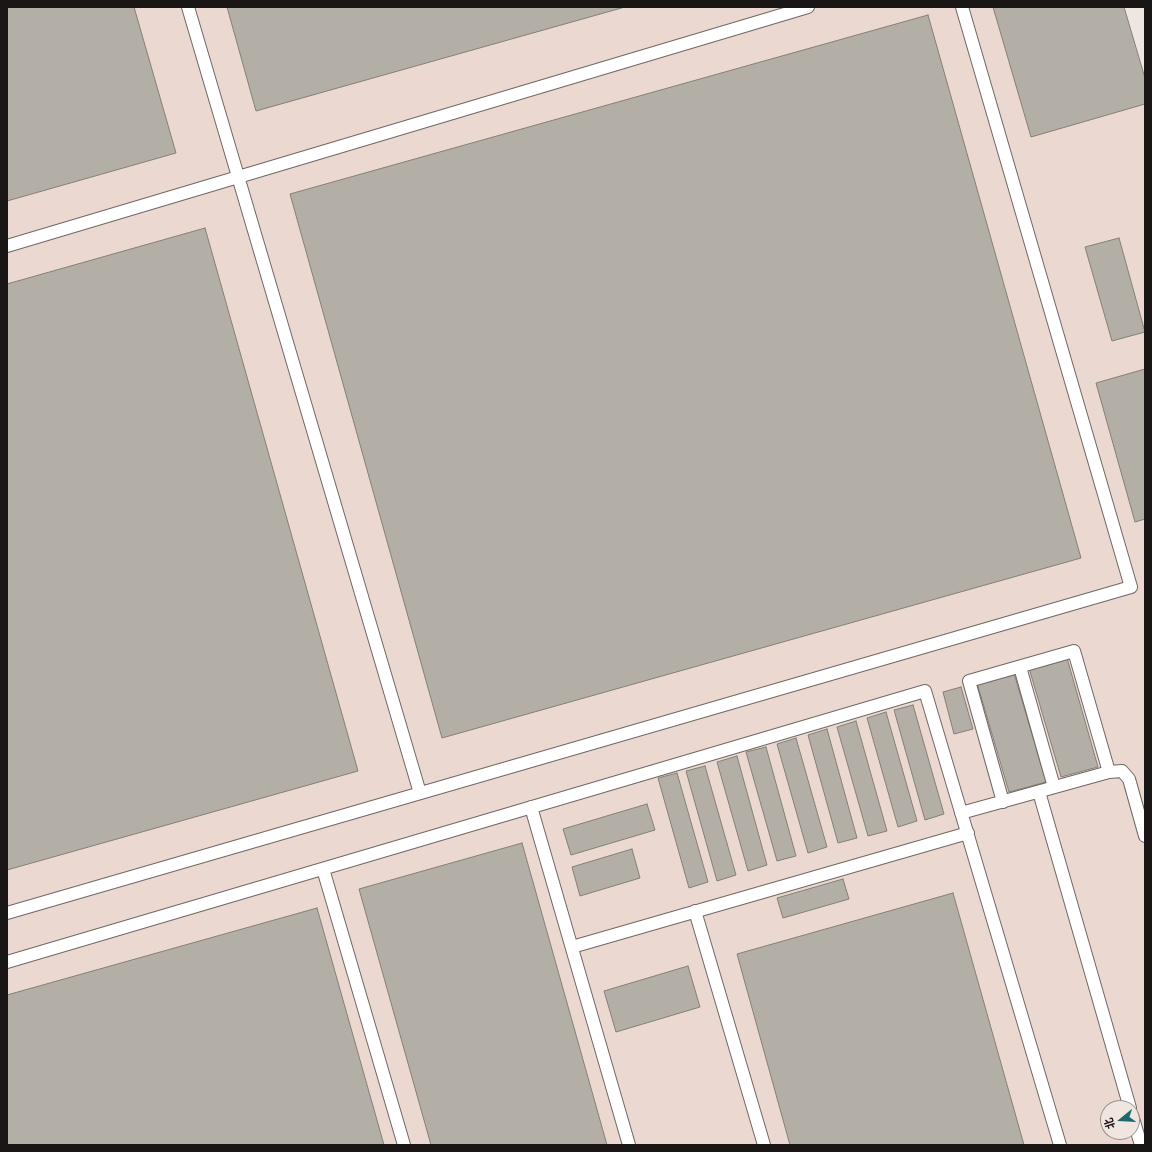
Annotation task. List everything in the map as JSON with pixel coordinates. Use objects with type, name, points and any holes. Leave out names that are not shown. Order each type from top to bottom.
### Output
[{"type":"lane","points":[[188,7],[420,794]]},
{"type":"lane","points":[[7,246],[808,7]]},
{"type":"lane","points":[[7,913],[1130,587],[962,7]]},
{"type":"lane","points":[[1003,802],[969,681],[1074,651],[1109,772]]},
{"type":"lane","points":[[1020,667],[1054,787]]},
{"type":"lane","points":[[7,962],[925,691],[1060,1145]]},
{"type":"lane","points":[[962,813],[1109,772],[1122,771],[1129,779],[1145,836]]},
{"type":"lane","points":[[1039,792],[1128,1100]]},
{"type":"lane","points":[[532,807],[629,1145]]},
{"type":"lane","points":[[572,947],[968,833]]},
{"type":"lane","points":[[323,869],[404,1145]]},
{"type":"lane","points":[[695,911],[764,1145]]},
{"type":"shaded area","points":[[7,7],[1123,7],[1145,84],[1145,1145],[7,1145]]},
{"type":"building","points":[[7,7],[134,7],[176,153],[7,201]]},
{"type":"building","points":[[227,7],[625,7],[256,111]]},
{"type":"building","points":[[993,7],[1124,7],[1145,78],[1145,104],[1031,137]]},
{"type":"building","points":[[928,15],[1081,558],[442,738],[290,194]]},
{"type":"building","points":[[205,228],[358,771],[7,870],[7,284]]},
{"type":"building","points":[[1119,238],[1145,332],[1112,341],[1085,247]]},
{"type":"building","points":[[1145,369],[1145,519],[1135,522],[1096,383]]},
{"type":"building","points":[[1067,658],[1098,767],[1061,777],[1029,668]]},
{"type":"building","points":[[1014,673],[1046,782],[1009,792],[977,683]]},
{"type":"building","points":[[961,687],[973,729],[954,734],[943,692]]},
{"type":"building","points":[[913,705],[944,814],[925,820],[894,710]]},
{"type":"building","points":[[886,712],[917,821],[898,827],[867,718]]},
{"type":"building","points":[[856,721],[887,831],[868,836],[837,727]]},
{"type":"building","points":[[827,729],[857,838],[838,843],[808,735]]},
{"type":"building","points":[[796,738],[827,847],[808,853],[777,744]]},
{"type":"building","points":[[766,747],[796,856],[777,861],[746,752]]},
{"type":"building","points":[[737,756],[767,865],[748,871],[717,762]]},
{"type":"building","points":[[705,766],[736,875],[717,881],[686,771]]},
{"type":"building","points":[[677,773],[708,882],[689,888],[658,778]]},
{"type":"building","points":[[647,804],[655,830],[571,855],[563,829]]},
{"type":"building","points":[[522,843],[607,1145],[431,1145],[359,889]]},
{"type":"building","points":[[632,849],[640,878],[580,896],[572,867]]},
{"type":"building","points":[[843,879],[849,899],[783,918],[777,898]]},
{"type":"building","points":[[953,893],[1024,1145],[790,1145],[737,954]]},
{"type":"building","points":[[317,908],[384,1145],[7,1145],[7,995]]},
{"type":"building","points":[[688,966],[700,1007],[616,1032],[604,991]]}]
